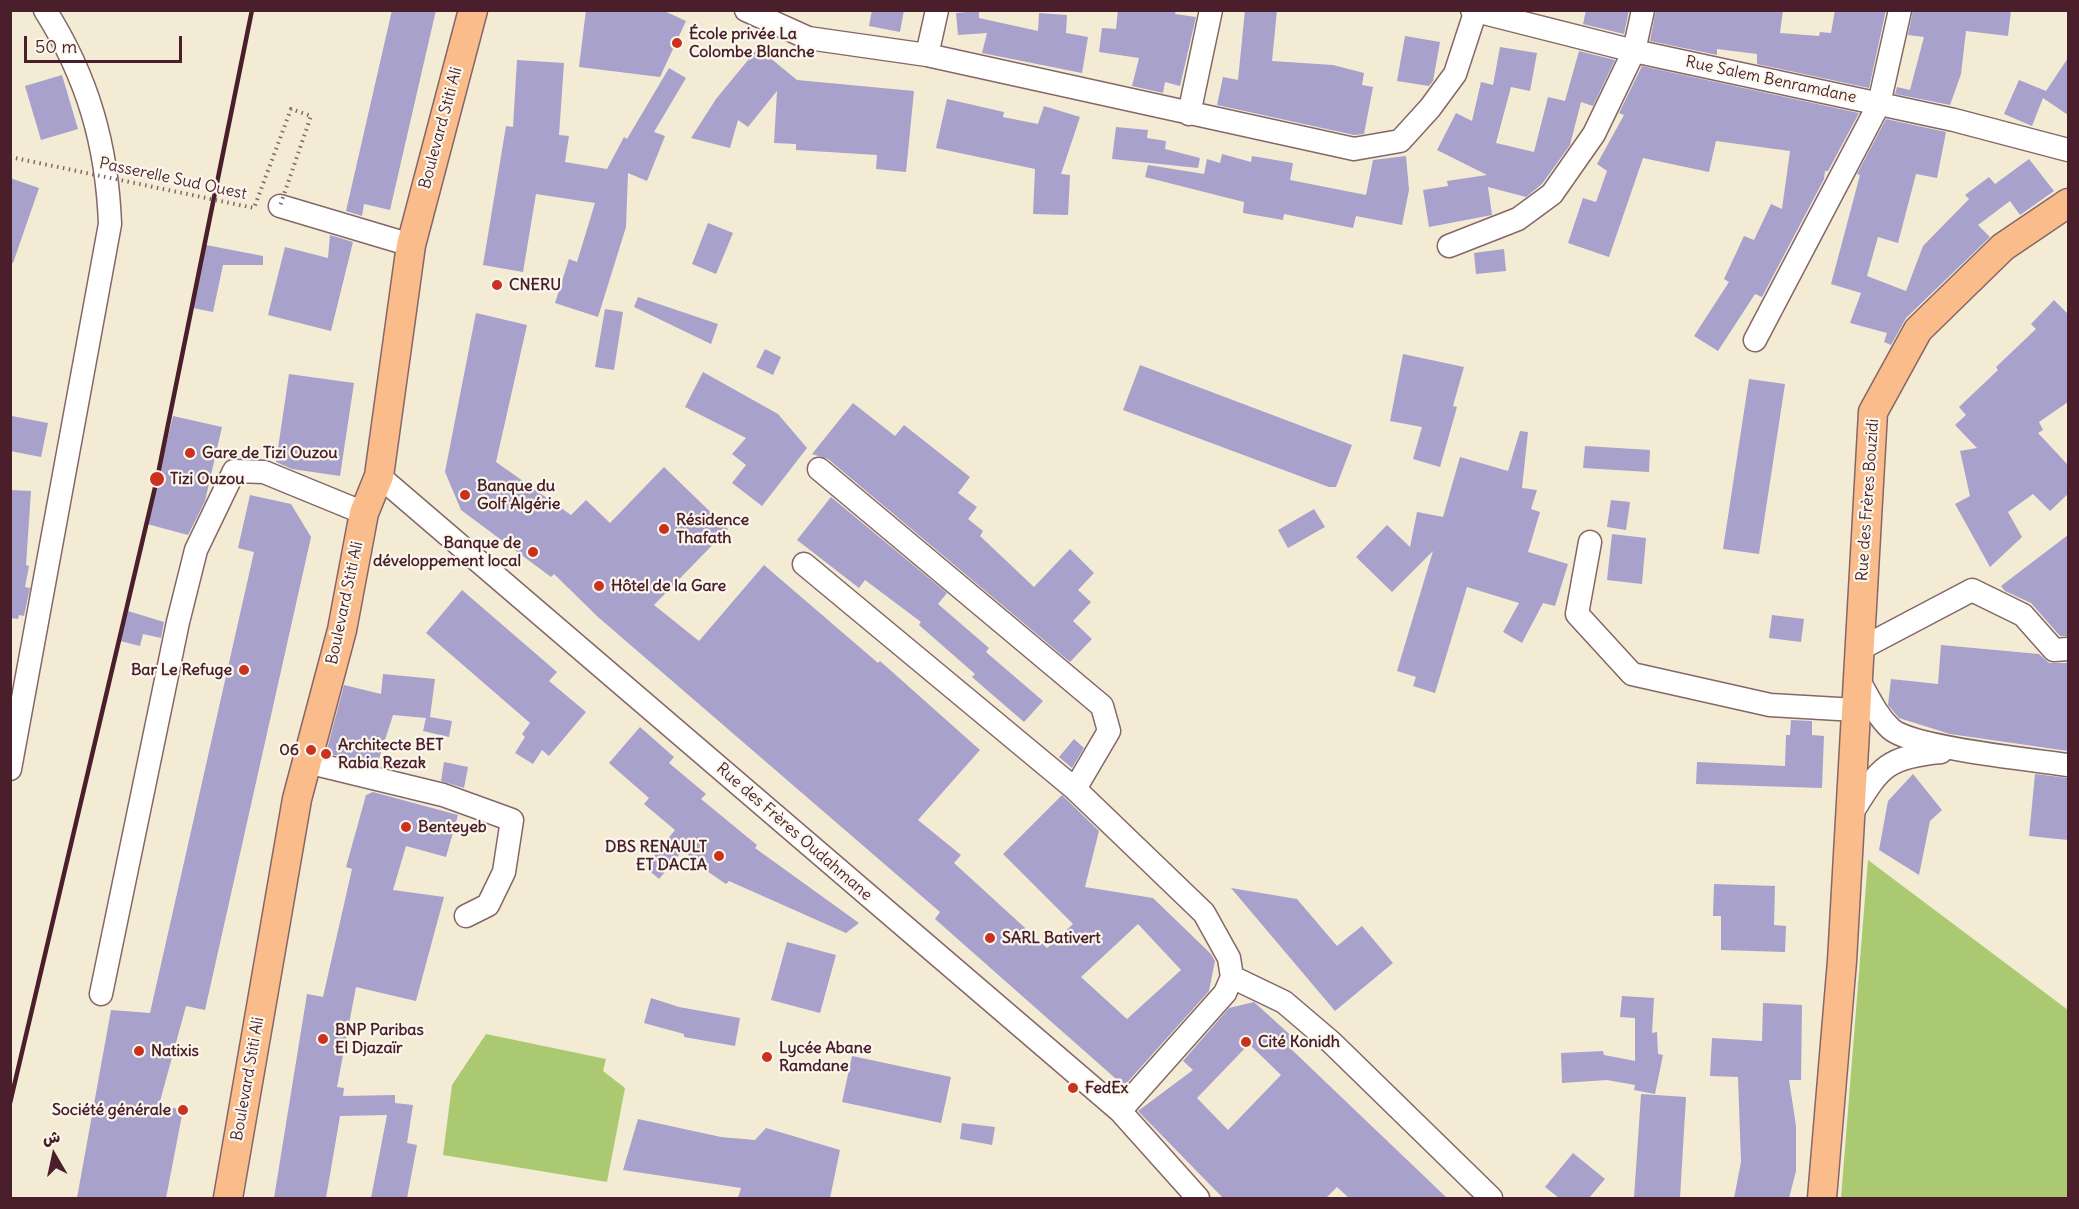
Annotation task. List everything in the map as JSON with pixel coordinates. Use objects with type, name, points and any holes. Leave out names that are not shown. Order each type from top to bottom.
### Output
[{"type":"main road","name":"Boulevard Stiti Ali","points":[[228,1198],[297,799],[342,630],[364,513],[379,476],[411,245],[473,10]]},
{"type":"main road","name":"Rue des Frères Bouzidi","points":[[1822,1198],[1842,961],[1873,412],[1918,330],[2003,247],[2068,202]]},
{"type":"street","points":[[10,769],[110,224],[109,188],[95,113],[69,47],[45,10]]},
{"type":"street","points":[[746,10],[808,38],[927,55],[1354,149],[1400,141],[1430,108],[1455,74],[1475,11]]},
{"type":"street","points":[[927,55],[937,10]]},
{"type":"street","points":[[1189,114],[1211,10]]},
{"type":"street","points":[[1449,246],[1518,219],[1552,194],[1594,134],[1635,51],[1643,10]]},
{"type":"street","points":[[1755,340],[1879,104],[1900,10]]},
{"type":"street","name":"Rue Salem Benramdane","points":[[1475,11],[1635,51],[1954,120],[2068,150]]},
{"type":"street","points":[[280,206],[411,245]]},
{"type":"street","points":[[819,469],[1102,706],[1109,731],[1075,789]]},
{"type":"street","points":[[101,994],[178,622],[196,550],[234,471],[264,472],[364,513]]},
{"type":"street","name":"Rue des Frères Oudahmane","points":[[379,476],[1120,1112],[1198,1198]]},
{"type":"street","points":[[1590,542],[1576,614],[1632,674],[1770,705],[1856,710]]},
{"type":"street","points":[[804,564],[1075,789],[1204,913],[1229,958],[1232,977],[1225,993],[1120,1112]]},
{"type":"street","points":[[2068,649],[2054,650],[2023,615],[1972,590],[1859,664],[1880,717],[1893,731],[1917,740],[1966,750],[2068,765]]},
{"type":"street","points":[[1850,816],[1884,766],[1912,754],[1966,750]]},
{"type":"street","points":[[307,762],[443,795],[512,819],[504,872],[488,905],[466,916]]},
{"type":"street","points":[[1232,977],[1284,1002],[1331,1042],[1491,1198]]},
{"type":"path","name":"Passerelle Sud Ouest","points":[[10,157],[254,208],[291,109],[311,116],[280,206]]},
{"type":"green space","points":[[1868,860],[2068,1010],[2068,1198],[1841,1198]]},
{"type":"green space","points":[[486,1034],[606,1059],[603,1071],[625,1088],[607,1182],[443,1155],[452,1085]]},
{"type":"building","points":[[392,10],[436,10],[390,210],[364,204],[362,216],[346,211]]},
{"type":"building","points":[[586,10],[662,10],[686,21],[660,77],[579,67]]},
{"type":"building","points":[[872,10],[904,10],[900,32],[869,26]]},
{"type":"building","points":[[1118,10],[1176,10],[1175,14],[1196,17],[1180,86],[1165,82],[1163,93],[1132,86],[1139,58],[1099,52],[1102,28],[1116,29]]},
{"type":"building","points":[[1245,10],[1277,10],[1272,61],[1333,65],[1364,73],[1362,85],[1373,87],[1364,134],[1354,135],[1217,105],[1223,77],[1238,80]]},
{"type":"building","points":[[1586,10],[1629,10],[1624,34],[1583,24]]},
{"type":"building","points":[[1656,10],[1783,10],[1780,33],[1819,36],[1820,32],[1831,33],[1835,10],[1886,10],[1869,88],[1757,64],[1757,54],[1717,49],[1717,55],[1650,41]]},
{"type":"building","points":[[1913,10],[2011,10],[2008,36],[1966,31],[1961,74],[1950,105],[1895,94],[1897,87],[1910,90],[1924,37],[1908,35]]},
{"type":"building","points":[[979,11],[979,18],[1038,31],[1039,13],[1067,15],[1066,33],[1088,37],[1082,73],[982,53],[987,33],[958,35],[956,13]]},
{"type":"building","points":[[1405,36],[1440,42],[1433,81],[1429,86],[1397,81]]},
{"type":"building","points":[[1500,47],[1537,53],[1530,91],[1511,87],[1496,143],[1534,152],[1548,97],[1565,101],[1579,51],[1615,60],[1593,106],[1581,102],[1570,145],[1542,184],[1526,197],[1488,187],[1492,215],[1429,227],[1423,190],[1448,186],[1447,181],[1487,175],[1437,150],[1456,113],[1472,121],[1481,82],[1493,85]]},
{"type":"building","points":[[758,48],[797,80],[914,91],[906,172],[876,169],[877,155],[796,150],[796,144],[774,143],[777,91],[748,127],[738,120],[730,148],[691,138],[716,99]]},
{"type":"building","points":[[2068,58],[2068,115],[2043,98],[2032,126],[2004,114],[2019,80],[2046,91]]},
{"type":"building","points":[[517,60],[564,63],[559,135],[569,136],[565,162],[607,169],[624,137],[627,139],[669,68],[686,78],[654,132],[665,136],[647,181],[628,173],[626,227],[598,317],[555,303],[569,259],[577,262],[595,203],[536,194],[523,272],[483,265],[506,126],[513,127]]},
{"type":"building","points":[[1642,66],[1859,113],[1828,171],[1825,171],[1824,179],[1762,297],[1755,294],[1718,351],[1694,336],[1729,282],[1724,279],[1744,236],[1754,240],[1771,204],[1782,209],[1790,151],[1716,141],[1709,172],[1643,158],[1609,257],[1568,243],[1583,198],[1596,202],[1607,171],[1597,164],[1624,115],[1619,113]]},
{"type":"building","points":[[62,75],[78,129],[41,140],[25,86]]},
{"type":"building","points":[[947,99],[1004,112],[1003,117],[1038,124],[1044,106],[1080,117],[1061,174],[1070,175],[1068,215],[1033,214],[1035,169],[936,148]]},
{"type":"building","points":[[1886,119],[1946,132],[1937,178],[1916,174],[1898,243],[1878,237],[1867,276],[1906,291],[1923,246],[1969,199],[1965,195],[1989,177],[1995,184],[2029,159],[2054,191],[2020,215],[2010,201],[1978,225],[1990,237],[1906,318],[1891,345],[1884,342],[1887,333],[1850,323],[1861,293],[1831,284],[1860,175],[1857,174]]},
{"type":"building","points":[[1116,127],[1148,130],[1147,138],[1166,141],[1165,149],[1200,158],[1198,168],[1112,159]]},
{"type":"building","points":[[1222,154],[1251,162],[1252,156],[1293,163],[1290,180],[1366,195],[1373,160],[1406,156],[1409,190],[1402,225],[1356,216],[1353,228],[1284,214],[1283,220],[1243,213],[1244,202],[1145,177],[1148,165],[1204,174],[1207,159],[1220,163]]},
{"type":"building","points":[[10,178],[39,188],[13,263],[10,262]]},
{"type":"building","points":[[708,223],[733,233],[716,274],[692,264]]},
{"type":"building","points":[[330,235],[353,242],[331,331],[268,315],[285,247],[328,258]]},
{"type":"building","points":[[206,245],[263,256],[263,265],[223,265],[213,312],[193,308]]},
{"type":"building","points":[[1504,249],[1506,271],[1476,274],[1474,253]]},
{"type":"building","points":[[638,297],[718,324],[711,344],[634,307]]},
{"type":"building","points":[[2054,300],[2068,314],[2068,402],[2039,422],[2043,430],[2038,433],[2068,465],[2068,494],[2050,511],[2033,494],[2008,512],[2022,537],[1990,567],[1955,504],[1970,496],[1960,451],[1977,448],[1955,425],[1966,415],[1959,407],[2036,329],[2031,324]]},
{"type":"building","points":[[605,309],[623,312],[614,370],[595,367]]},
{"type":"building","points":[[476,313],[527,325],[496,462],[571,515],[586,500],[610,523],[664,467],[728,529],[654,605],[699,641],[764,565],[878,663],[880,661],[980,750],[918,820],[961,855],[954,863],[1047,948],[1073,924],[1003,854],[1062,795],[1099,831],[1085,887],[1153,898],[1211,954],[1215,961],[1209,991],[1124,1086],[935,919],[940,912],[598,617],[554,574],[551,577],[461,510],[445,472]],"holes":[[[1138,924],[1181,970],[1127,1019],[1081,977]]]},
{"type":"building","points":[[765,349],[781,357],[773,375],[756,367]]},
{"type":"building","points":[[1403,354],[1464,367],[1453,406],[1457,407],[1440,467],[1413,459],[1422,427],[1390,421]]},
{"type":"building","points":[[1140,365],[1352,445],[1336,487],[1329,487],[1123,410]]},
{"type":"building","points":[[703,372],[778,414],[807,448],[762,506],[732,483],[746,465],[732,454],[746,438],[685,407]]},
{"type":"building","points":[[289,374],[354,383],[340,476],[292,469],[276,462]]},
{"type":"building","points":[[1749,379],[1785,384],[1759,554],[1723,549]]},
{"type":"building","points":[[853,403],[895,436],[904,425],[970,477],[958,493],[977,507],[968,519],[983,531],[980,536],[1034,587],[1070,549],[1094,573],[1078,590],[1091,602],[1073,621],[1092,639],[1070,662],[828,459],[812,454]]},
{"type":"building","points":[[12,416],[48,423],[41,457],[10,451]]},
{"type":"building","name":"Gare de Tizi Ouzou","points":[[173,416],[222,427],[205,501],[188,535],[147,524]]},
{"type":"building","points":[[1520,431],[1528,432],[1522,488],[1537,490],[1531,509],[1540,512],[1528,552],[1568,564],[1555,606],[1543,603],[1522,643],[1503,632],[1519,603],[1467,587],[1435,693],[1413,686],[1416,677],[1397,671],[1433,551],[1392,592],[1356,557],[1387,525],[1410,547],[1417,512],[1443,517],[1460,457],[1508,471]]},
{"type":"building","points":[[1585,446],[1650,450],[1649,472],[1583,468]]},
{"type":"building","points":[[10,490],[31,491],[26,565],[29,566],[25,587],[30,588],[24,616],[19,615],[18,619],[10,618]]},
{"type":"building","points":[[250,495],[291,504],[311,537],[205,1010],[186,1006],[159,1105],[183,1110],[166,1198],[77,1198],[111,1010],[150,1013],[254,552],[238,548]]},
{"type":"building","points":[[831,497],[947,593],[938,604],[989,648],[986,652],[1043,701],[1024,722],[972,677],[975,674],[919,625],[921,622],[865,580],[859,588],[797,540]]},
{"type":"building","points":[[1611,500],[1630,502],[1626,530],[1607,527]]},
{"type":"building","points":[[1314,509],[1325,527],[1288,548],[1278,530]]},
{"type":"building","points":[[1612,534],[1646,538],[1642,584],[1607,580]]},
{"type":"building","points":[[2068,535],[2068,636],[2060,636],[2031,603],[2005,591],[2001,586]]},
{"type":"building","points":[[462,590],[557,672],[549,681],[586,712],[549,756],[542,750],[533,764],[515,753],[525,737],[522,734],[530,723],[426,633]]},
{"type":"building","points":[[128,611],[164,622],[161,638],[143,634],[140,646],[120,641]]},
{"type":"building","points":[[1772,615],[1804,619],[1801,642],[1769,638]]},
{"type":"building","points":[[1941,645],[2039,654],[2049,663],[2068,663],[2068,751],[1950,734],[1899,718],[1888,705],[1891,679],[1938,684]]},
{"type":"building","points":[[383,674],[435,679],[430,717],[452,721],[449,737],[423,731],[426,718],[393,715],[377,765],[326,753],[344,685],[381,694]]},
{"type":"building","points":[[1791,720],[1812,721],[1812,735],[1824,736],[1822,788],[1696,784],[1697,762],[1785,766],[1786,735],[1790,735]]},
{"type":"building","points":[[640,727],[674,757],[669,763],[706,794],[701,799],[757,845],[755,848],[859,923],[846,933],[729,881],[726,884],[701,867],[683,850],[659,879],[645,867],[675,830],[644,804],[649,798],[609,763]]},
{"type":"building","points":[[1074,739],[1084,748],[1072,768],[1059,757]]},
{"type":"building","points":[[444,762],[468,767],[464,788],[441,781]]},
{"type":"building","points":[[1913,774],[1942,810],[1930,821],[1919,875],[1879,850],[1888,801]]},
{"type":"building","points":[[2035,774],[2068,778],[2068,840],[2029,836]]},
{"type":"building","points":[[373,792],[458,815],[446,857],[406,846],[393,890],[444,897],[416,1001],[356,987],[337,1087],[344,1088],[343,1096],[395,1095],[395,1103],[413,1105],[407,1143],[417,1145],[407,1198],[371,1198],[387,1115],[340,1116],[326,1198],[274,1198],[307,994],[323,997],[352,869],[346,867],[366,795]]},
{"type":"building","points":[[1714,884],[1775,886],[1774,925],[1786,926],[1785,952],[1721,950],[1721,916],[1713,916]]},
{"type":"building","points":[[1231,888],[1297,899],[1337,946],[1362,926],[1393,963],[1335,1011]]},
{"type":"building","points":[[787,942],[836,955],[820,1013],[771,1000]]},
{"type":"building","points":[[1622,996],[1654,998],[1652,1033],[1657,1032],[1658,1054],[1663,1055],[1655,1094],[1634,1090],[1635,1085],[1607,1080],[1562,1083],[1561,1053],[1603,1051],[1604,1055],[1635,1061],[1635,1018],[1620,1017]]},
{"type":"building","points":[[651,998],[679,1007],[740,1018],[735,1046],[684,1037],[684,1034],[644,1023]]},
{"type":"building","points":[[1254,1002],[1297,1041],[1290,1048],[1447,1198],[1349,1198],[1337,1187],[1326,1198],[1223,1198],[1138,1111],[1193,1070],[1183,1061],[1229,1008]],"holes":[[[1249,1044],[1281,1075],[1228,1130],[1197,1098]]]},
{"type":"building","points":[[1763,1003],[1802,1005],[1801,1080],[1789,1080],[1796,1126],[1796,1171],[1789,1198],[1734,1198],[1741,1162],[1738,1077],[1710,1076],[1712,1038],[1762,1041]]},
{"type":"building","points":[[852,1056],[951,1077],[941,1123],[842,1102]]},
{"type":"building","points":[[1641,1094],[1686,1097],[1680,1198],[1634,1198]]},
{"type":"building","points":[[638,1119],[721,1137],[755,1140],[766,1128],[840,1150],[830,1198],[738,1198],[741,1188],[623,1170]]},
{"type":"building","points":[[962,1123],[995,1127],[992,1145],[960,1139]]},
{"type":"building","points":[[1573,1153],[1605,1179],[1589,1198],[1559,1198],[1545,1187]]},
{"type":"railway","points":[[10,1103],[157,479],[252,10]]},
{"type":"place","name":"École privée La Colombe Blanche","points":[[677,43]]},
{"type":"place","name":"CNERU","points":[[497,285]]},
{"type":"place","name":"Gare de Tizi Ouzou","points":[[190,453]]},
{"type":"place","name":"Tizi Ouzou","points":[[157,479]]},
{"type":"place","name":"Banque du Golf Algérie","points":[[465,495]]},
{"type":"place","name":"Résidence Thafath","points":[[664,529]]},
{"type":"place","name":"Banque de développement local","points":[[533,552]]},
{"type":"place","name":"Hôtel de la Gare","points":[[599,586]]},
{"type":"place","name":"Bar Le Refuge","points":[[244,670]]},
{"type":"place","name":"06","points":[[311,750]]},
{"type":"place","name":"Architecte BET Rabia Rezak","points":[[326,754]]},
{"type":"place","name":"Benteyeb","points":[[406,827]]},
{"type":"place","name":"DBS RENAULT ET DACIA","points":[[719,856]]},
{"type":"place","name":"SARL Bativert","points":[[990,938]]},
{"type":"place","name":"BNP Paribas El Djazaïr","points":[[323,1039]]},
{"type":"place","name":"Cité Konidh","points":[[1246,1042]]},
{"type":"place","name":"Natixis","points":[[139,1051]]},
{"type":"place","name":"Lycée Abane Ramdane","points":[[767,1057]]},
{"type":"place","name":"FedEx","points":[[1073,1088]]},
{"type":"place","name":"Société générale","points":[[183,1110]]}]
